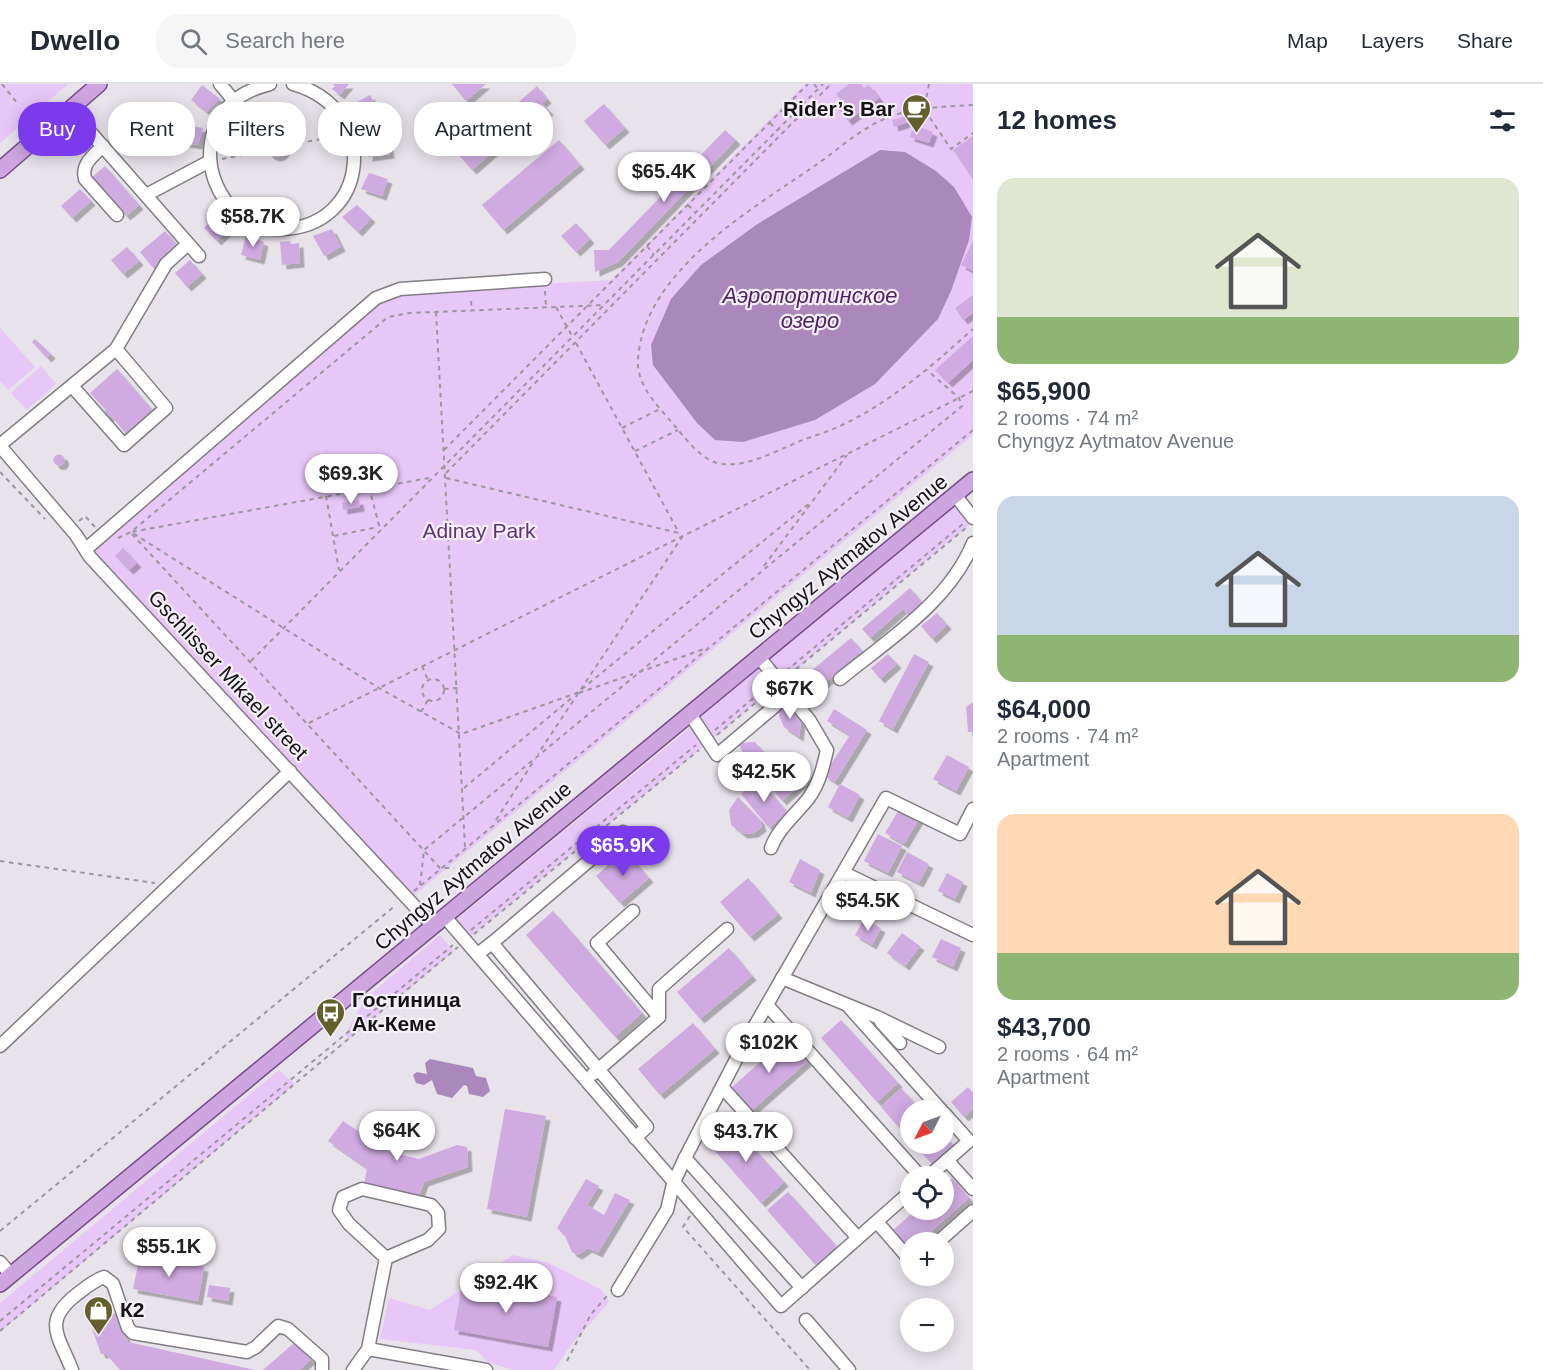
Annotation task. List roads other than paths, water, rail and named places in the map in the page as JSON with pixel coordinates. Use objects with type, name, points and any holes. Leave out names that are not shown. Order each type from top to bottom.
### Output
[{"type":"main road","points":[[78,102],[99,84]]},
{"type":"main road","points":[[0,170],[18,154]]},
{"type":"main road","name":"Chyngyz Aytmatov Avenue","points":[[5,1280],[973,480]]},
{"type":"street","points":[[220,84],[234,101]]},
{"type":"street","points":[[270,84],[251,90],[234,101],[214,128],[210,144],[210,161],[213,178],[231,208],[261,226],[278,229],[313,222],[328,213],[340,200],[349,185],[354,168],[351,133],[342,114],[328,99],[310,89],[293,84]]},
{"type":"street","points":[[96,138],[199,256]]},
{"type":"street","points":[[103,146],[84,165],[85,179],[117,215]]},
{"type":"street","points":[[146,195],[210,161]]},
{"type":"street","points":[[0,446],[116,349],[166,264],[188,244]]},
{"type":"street","points":[[86,549],[376,298],[400,289],[544,279]]},
{"type":"street","points":[[72,386],[124,445],[166,408],[116,349]]},
{"type":"street","name":"Gschlisser Mikael street","points":[[0,446],[86,549],[90,557],[290,771],[439,921],[465,938],[673,1184],[781,1306],[801,1288]]},
{"type":"street","points":[[955,495],[972,520]]},
{"type":"street","points":[[840,679],[929,605],[963,567],[973,543]]},
{"type":"street","points":[[759,657],[810,721],[827,750],[821,775],[810,797],[775,837],[771,849]]},
{"type":"street","points":[[690,714],[717,755],[775,706]]},
{"type":"street","points":[[0,1046],[290,771]]},
{"type":"street","points":[[618,1290],[667,1210],[673,1184],[722,1087],[886,798],[960,834],[973,809]]},
{"type":"street","points":[[479,954],[622,832]]},
{"type":"street","points":[[844,873],[973,935]]},
{"type":"street","points":[[633,911],[597,943],[659,1017]]},
{"type":"street","points":[[586,1081],[659,1017],[659,989],[727,929]]},
{"type":"street","points":[[492,943],[647,1127],[635,1138]]},
{"type":"street","points":[[782,978],[877,1017],[939,1047]]},
{"type":"street","points":[[847,1004],[931,1100]]},
{"type":"street","points":[[767,1005],[911,1166]]},
{"type":"street","points":[[877,1017],[900,1043]]},
{"type":"street","points":[[722,1087],[858,1238]]},
{"type":"street","points":[[954,1125],[969,1141],[954,1154]]},
{"type":"street","points":[[940,1166],[954,1154]]},
{"type":"street","points":[[685,1158],[801,1288],[900,1201]]},
{"type":"street","points":[[947,1160],[973,1189]]},
{"type":"street","points":[[362,1189],[431,1205],[438,1213],[440,1221],[435,1236],[386,1258],[342,1216],[339,1203],[351,1192],[362,1189]]},
{"type":"street","points":[[949,1232],[973,1211]]},
{"type":"street","points":[[877,1222],[900,1248]]},
{"type":"street","points":[[353,1370],[368,1349],[386,1258]]},
{"type":"street","points":[[0,1262],[5,1280]]},
{"type":"street","points":[[72,1370],[56,1327],[56,1317],[60,1308],[95,1280],[104,1277],[113,1284],[129,1328],[133,1333],[247,1352],[256,1347],[278,1326],[288,1329],[322,1359],[322,1370]]},
{"type":"street","points":[[806,1320],[849,1370]]},
{"type":"street","points":[[368,1349],[486,1370]]},
{"type":"water","name":"Аэропортинское озеро","points":[[880,150],[905,152],[936,171],[954,187],[972,217],[969,240],[951,291],[938,319],[875,384],[815,420],[743,442],[715,440],[697,423],[653,365],[651,345],[671,299],[701,265],[756,225]]},
{"type":"water","points":[[430,1059],[473,1068],[476,1076],[486,1078],[490,1091],[483,1097],[469,1094],[467,1086],[464,1085],[452,1098],[437,1094],[432,1080],[424,1085],[416,1083],[413,1075],[417,1072],[427,1074],[425,1063]]},
{"type":"place","name":"Rider’s Bar","points":[[916,134]]},
{"type":"place","name":"Гостиница Ак-Кеме","points":[[331,1038]]},
{"type":"place","name":"К2","points":[[99,1336]]},
{"type":"park label","name":"Adinay Park","points":[[479,531]]}]
